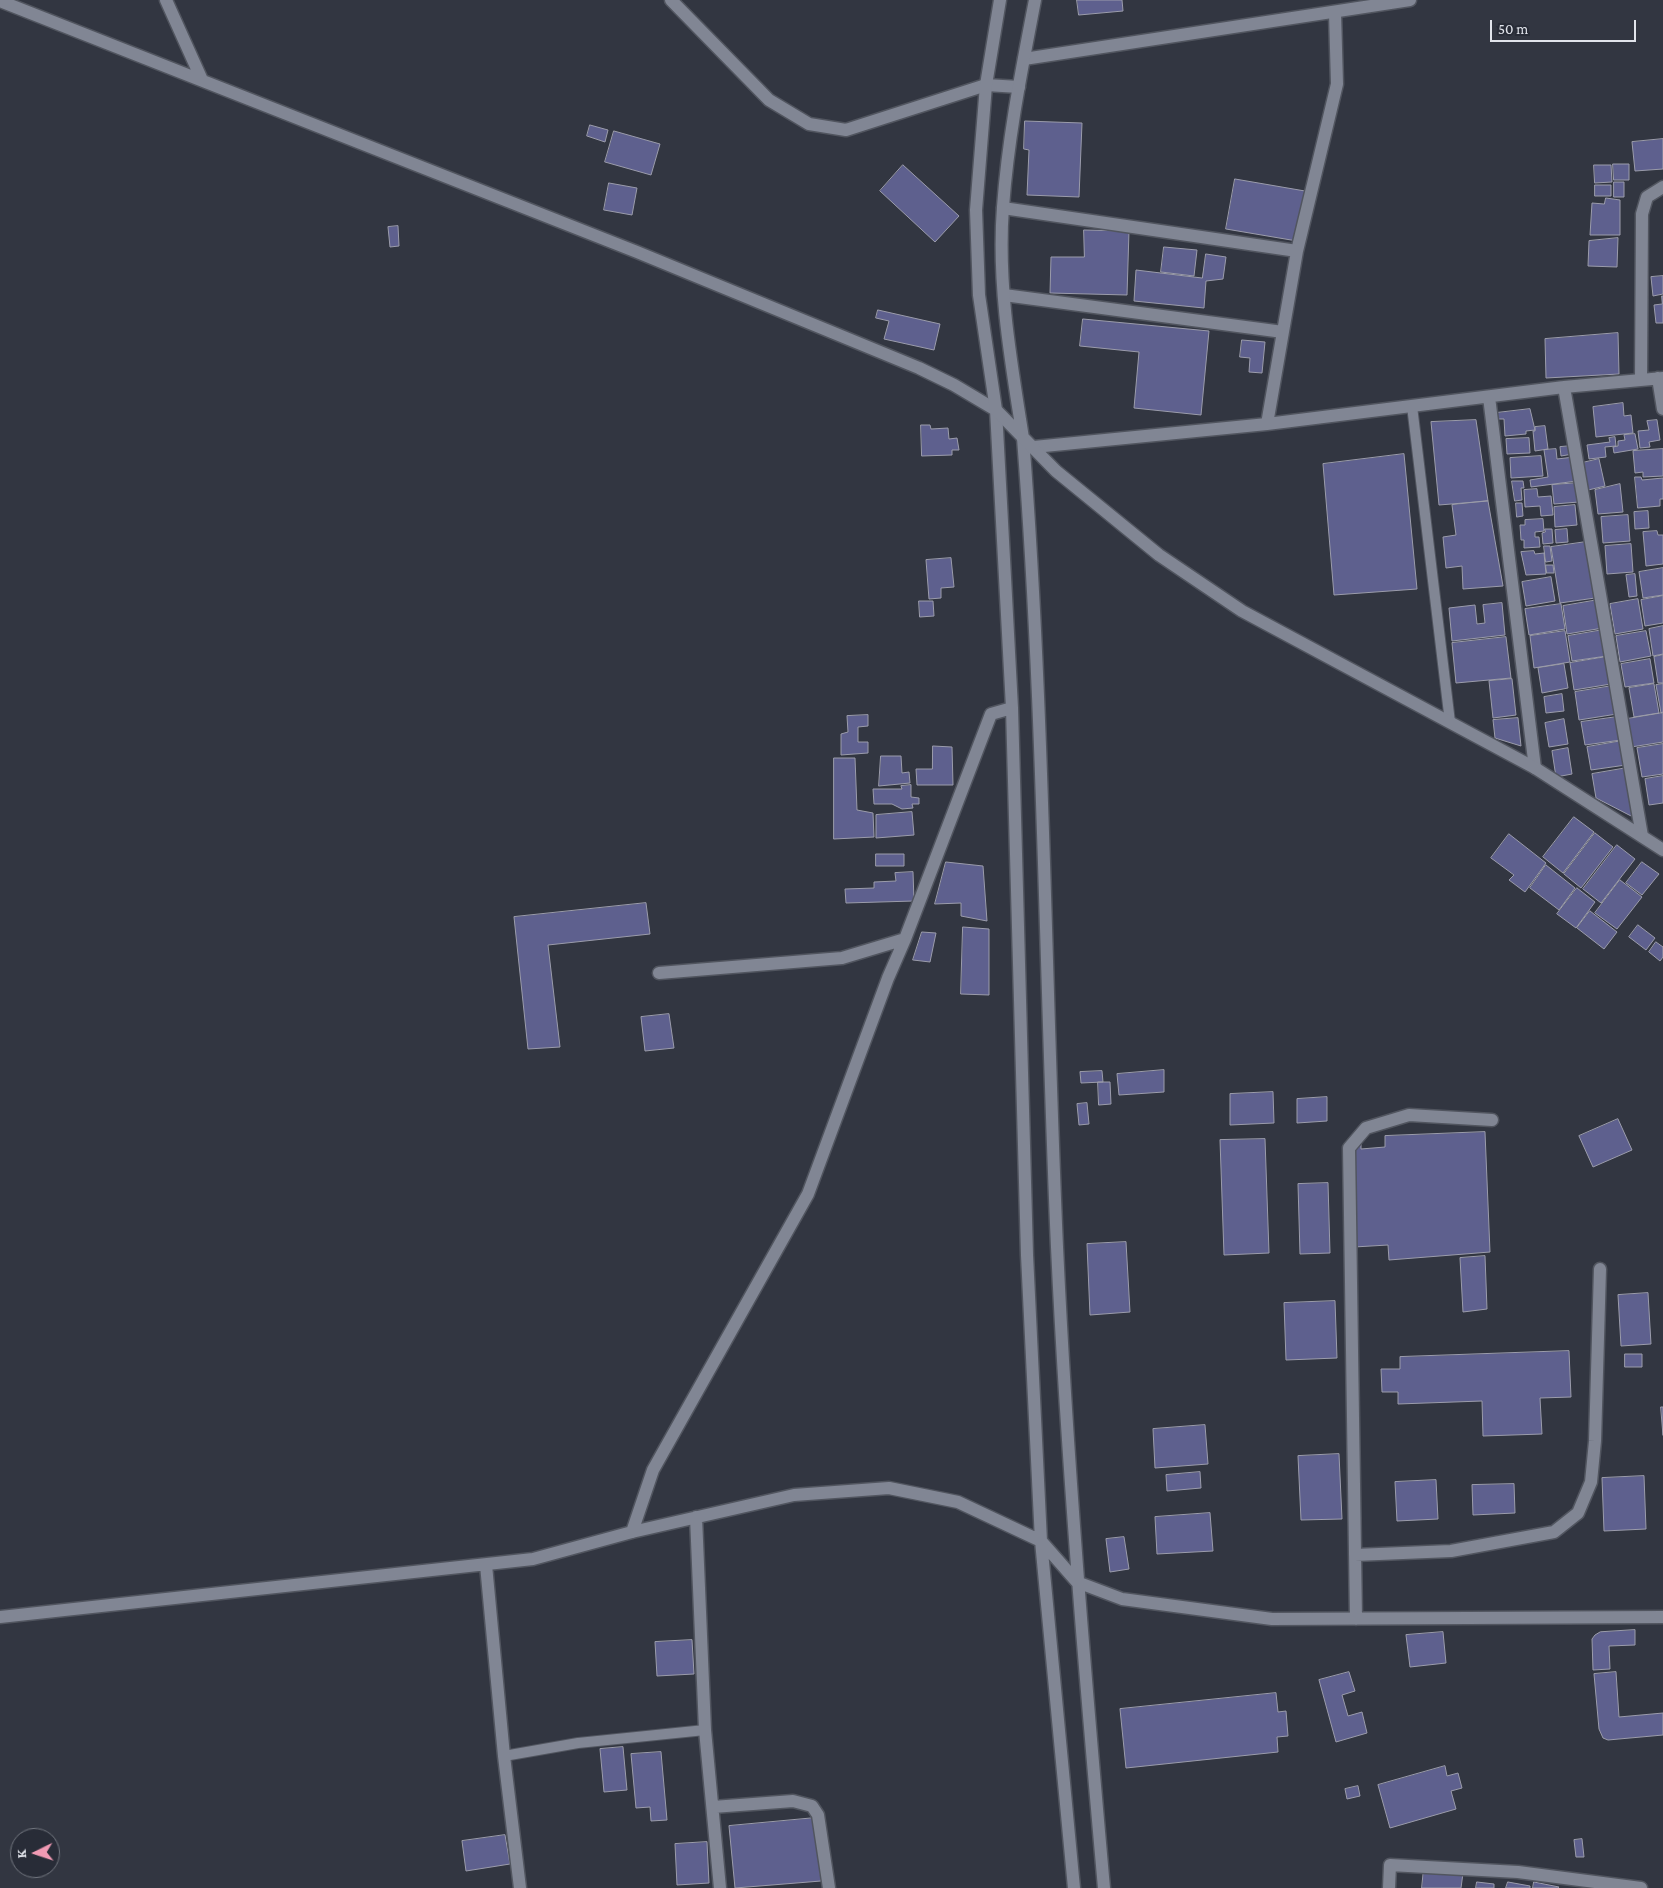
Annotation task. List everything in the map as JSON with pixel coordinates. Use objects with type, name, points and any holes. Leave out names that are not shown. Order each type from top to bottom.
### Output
[{"type":"street","points":[[166,0],[202,80]]},
{"type":"street","points":[[671,0],[769,100],[809,124],[846,130],[986,84],[1019,87]]},
{"type":"street","points":[[1000,0],[986,84],[977,229],[979,295],[996,410],[1012,708],[1027,1255],[1041,1541],[1074,1888]]},
{"type":"street","points":[[1035,0],[1019,87],[1002,208],[1004,295],[1010,359],[1022,438],[1039,711],[1057,1249],[1077,1582],[1104,1888]]},
{"type":"street","points":[[1024,59],[1335,13],[1410,0]]},
{"type":"street","points":[[0,1],[637,252],[910,364],[954,385],[996,410],[1056,471],[1159,555],[1234,605],[1534,768],[1663,850]]},
{"type":"street","points":[[1267,424],[1297,251],[1337,84],[1335,13]]},
{"type":"street","points":[[1641,379],[1642,214],[1647,197],[1663,187]]},
{"type":"street","points":[[1002,208],[1297,251]]},
{"type":"street","points":[[1004,295],[1283,332]]},
{"type":"street","points":[[1034,447],[1267,424],[1641,379],[1660,378],[1663,409]]},
{"type":"street","points":[[1564,388],[1642,836]]},
{"type":"street","points":[[1489,397],[1534,768]]},
{"type":"street","points":[[632,1532],[653,1470],[808,1194],[888,978],[905,940],[991,714],[1012,708]]},
{"type":"street","points":[[659,974],[842,958],[905,940]]},
{"type":"street","points":[[1356,1619],[1350,1148],[1366,1128],[1409,1116],[1492,1120]]},
{"type":"street","points":[[1355,1555],[1451,1551],[1554,1532],[1578,1513],[1591,1482],[1595,1441],[1600,1269]]},
{"type":"street","points":[[0,1617],[533,1559],[632,1532],[794,1495],[889,1488],[958,1502],[1041,1541],[1077,1582],[1122,1598],[1272,1619],[1663,1616]]},
{"type":"street","points":[[696,1517],[705,1730],[720,1888]]},
{"type":"street","points":[[486,1565],[504,1756],[520,1888]]},
{"type":"street","points":[[713,1807],[793,1801],[812,1806],[818,1815],[829,1888]]},
{"type":"street","points":[[1389,1888],[1390,1865],[1518,1872],[1641,1888]]},
{"type":"lane","points":[[1412,406],[1450,722]]},
{"type":"lane","points":[[504,1756],[578,1743],[705,1730]]},
{"type":"building","points":[[1077,0],[1122,0],[1123,11],[1079,15]]},
{"type":"building","points":[[1025,121],[1082,123],[1079,197],[1027,195],[1029,150],[1024,149]]},
{"type":"building","points":[[590,125],[608,130],[605,142],[587,136]]},
{"type":"building","points":[[614,131],[660,144],[651,175],[605,162]]},
{"type":"building","points":[[1663,139],[1663,169],[1635,171],[1632,142]]},
{"type":"building","points":[[1613,164],[1629,164],[1629,180],[1614,180]]},
{"type":"building","points":[[903,165],[959,216],[935,242],[880,191]]},
{"type":"building","points":[[1594,165],[1611,165],[1612,182],[1595,183]]},
{"type":"building","points":[[1235,179],[1305,191],[1297,241],[1226,229]]},
{"type":"building","points":[[1614,182],[1624,182],[1624,197],[1614,197]]},
{"type":"building","points":[[609,183],[637,188],[632,215],[604,210]]},
{"type":"building","points":[[1595,185],[1611,185],[1611,196],[1595,196]]},
{"type":"building","points":[[1606,198],[1620,200],[1620,235],[1590,235],[1592,203],[1604,204]]},
{"type":"building","points":[[398,226],[399,246],[390,247],[388,227]]},
{"type":"building","points":[[1084,230],[1129,231],[1127,295],[1050,293],[1051,257],[1084,257]]},
{"type":"building","points":[[1618,238],[1617,267],[1588,266],[1589,241]]},
{"type":"building","points":[[1164,247],[1197,250],[1194,276],[1161,272]]},
{"type":"building","points":[[1206,254],[1226,257],[1223,279],[1206,281],[1204,308],[1134,301],[1136,270],[1202,278]]},
{"type":"building","points":[[1663,276],[1663,294],[1653,296],[1651,277]]},
{"type":"building","points":[[1662,296],[1663,323],[1656,323],[1654,305],[1662,304]]},
{"type":"building","points":[[878,310],[940,324],[934,350],[884,339],[889,321],[876,318]]},
{"type":"building","points":[[1083,319],[1209,331],[1201,415],[1134,408],[1139,352],[1080,346]]},
{"type":"building","points":[[1618,333],[1619,374],[1546,378],[1545,339]]},
{"type":"building","points":[[1242,340],[1265,342],[1262,373],[1249,372],[1250,358],[1240,357]]},
{"type":"building","points":[[1623,403],[1624,416],[1631,415],[1633,433],[1596,437],[1593,407]]},
{"type":"building","points":[[1530,409],[1535,430],[1526,431],[1526,434],[1505,436],[1504,419],[1497,419],[1496,413]]},
{"type":"building","points":[[1476,420],[1488,501],[1439,505],[1431,422]]},
{"type":"building","points":[[1657,420],[1660,440],[1649,442],[1650,447],[1640,448],[1638,431],[1649,430],[1647,421]]},
{"type":"building","points":[[921,425],[930,425],[931,429],[948,428],[949,439],[957,438],[959,450],[952,450],[952,455],[922,456]]},
{"type":"building","points":[[1545,426],[1548,449],[1535,451],[1533,431],[1535,431],[1535,427]]},
{"type":"building","points":[[1635,434],[1638,449],[1614,453],[1613,447],[1618,446],[1618,441],[1625,440],[1624,435]]},
{"type":"building","points":[[1615,437],[1616,446],[1605,447],[1606,457],[1589,459],[1587,445],[1610,442],[1609,438]]},
{"type":"building","points":[[1529,438],[1530,453],[1507,454],[1506,439]]},
{"type":"building","points":[[1572,446],[1573,454],[1561,456],[1560,447]]},
{"type":"building","points":[[1556,449],[1557,459],[1574,457],[1577,481],[1531,487],[1530,480],[1548,477],[1544,450]]},
{"type":"building","points":[[1663,449],[1663,476],[1643,477],[1643,472],[1635,473],[1633,451]]},
{"type":"building","points":[[1404,454],[1417,589],[1334,595],[1323,464]]},
{"type":"building","points":[[1541,456],[1543,476],[1511,478],[1510,458]]},
{"type":"building","points":[[1599,459],[1605,486],[1584,491],[1578,464]]},
{"type":"building","points":[[1635,477],[1641,477],[1642,480],[1663,478],[1663,499],[1660,499],[1660,506],[1638,508]]},
{"type":"building","points":[[1512,481],[1523,481],[1524,488],[1521,488],[1522,500],[1515,501]]},
{"type":"building","points":[[1578,483],[1579,502],[1554,504],[1552,485]]},
{"type":"building","points":[[1620,484],[1623,512],[1598,514],[1595,490]]},
{"type":"building","points":[[1537,489],[1538,497],[1551,496],[1553,515],[1541,516],[1540,506],[1525,507],[1524,490]]},
{"type":"building","points":[[1488,501],[1503,586],[1463,589],[1462,566],[1446,568],[1443,537],[1456,535],[1452,505]]},
{"type":"building","points":[[1516,503],[1522,503],[1523,516],[1517,517]]},
{"type":"building","points":[[1575,505],[1577,525],[1555,527],[1554,507]]},
{"type":"building","points":[[1648,511],[1649,528],[1635,529],[1634,512]]},
{"type":"building","points":[[1628,515],[1630,541],[1603,543],[1601,517]]},
{"type":"building","points":[[1543,519],[1544,531],[1535,532],[1535,537],[1539,537],[1540,547],[1524,548],[1524,540],[1521,540],[1520,525],[1525,525],[1525,520]]},
{"type":"building","points":[[1545,529],[1552,529],[1553,543],[1543,544],[1542,533],[1545,532]]},
{"type":"building","points":[[1567,529],[1568,542],[1556,543],[1555,530]]},
{"type":"building","points":[[1657,531],[1658,535],[1663,535],[1663,564],[1646,566],[1643,532]]},
{"type":"building","points":[[1586,542],[1595,598],[1560,603],[1551,547]]},
{"type":"building","points":[[1631,544],[1633,572],[1607,574],[1605,546]]},
{"type":"building","points":[[1544,546],[1550,546],[1552,561],[1546,562]]},
{"type":"building","points":[[1534,551],[1535,554],[1544,553],[1546,574],[1526,575],[1521,552]]},
{"type":"building","points":[[951,558],[954,587],[941,588],[941,598],[929,599],[926,560]]},
{"type":"building","points":[[1546,565],[1553,565],[1554,573],[1547,573]]},
{"type":"building","points":[[1663,568],[1663,595],[1643,598],[1639,572]]},
{"type":"building","points":[[1635,574],[1637,596],[1629,597],[1626,575]]},
{"type":"building","points":[[1551,577],[1555,601],[1526,606],[1522,582]]},
{"type":"building","points":[[1663,596],[1663,623],[1645,626],[1641,600]]},
{"type":"building","points":[[1638,599],[1643,629],[1615,634],[1610,604]]},
{"type":"building","points":[[1598,600],[1603,628],[1567,634],[1563,606]]},
{"type":"building","points":[[919,601],[933,601],[934,616],[920,617]]},
{"type":"building","points":[[1502,603],[1505,635],[1452,641],[1449,608],[1475,605],[1477,624],[1485,623],[1483,605]]},
{"type":"building","points":[[1561,604],[1565,629],[1529,635],[1525,609]]},
{"type":"building","points":[[1663,626],[1663,654],[1653,656],[1649,629]]},
{"type":"building","points":[[1603,630],[1607,656],[1572,661],[1568,636]]},
{"type":"building","points":[[1565,631],[1570,662],[1534,668],[1530,636]]},
{"type":"building","points":[[1646,631],[1651,656],[1620,662],[1616,636]]},
{"type":"building","points":[[1506,637],[1511,678],[1456,683],[1452,643]]},
{"type":"building","points":[[1663,655],[1663,683],[1658,683],[1654,657]]},
{"type":"building","points":[[1606,657],[1611,684],[1574,690],[1570,663]]},
{"type":"building","points":[[1650,659],[1654,683],[1625,687],[1621,664]]},
{"type":"building","points":[[1564,664],[1568,688],[1542,693],[1538,668]]},
{"type":"building","points":[[1512,679],[1516,715],[1493,718],[1489,681]]},
{"type":"building","points":[[1654,684],[1659,713],[1634,717],[1629,688]]},
{"type":"building","points":[[1663,684],[1663,712],[1661,713],[1656,685]]},
{"type":"building","points":[[1612,686],[1617,714],[1579,720],[1575,692]]},
{"type":"building","points":[[1562,694],[1564,711],[1546,713],[1544,697]]},
{"type":"building","points":[[1663,713],[1663,742],[1631,747],[1627,719]]},
{"type":"building","points":[[868,715],[868,726],[858,727],[858,742],[868,742],[868,753],[841,755],[841,734],[848,732],[847,716]]},
{"type":"building","points":[[1617,717],[1621,740],[1585,745],[1581,722]]},
{"type":"building","points":[[1518,718],[1521,746],[1495,738],[1493,720]]},
{"type":"building","points":[[1564,719],[1568,744],[1549,747],[1545,723]]},
{"type":"building","points":[[1622,741],[1626,765],[1591,770],[1587,747]]},
{"type":"building","points":[[1663,744],[1663,774],[1642,777],[1637,748]]},
{"type":"building","points":[[933,746],[952,747],[953,785],[917,785],[916,769],[932,769]]},
{"type":"building","points":[[1568,748],[1572,774],[1556,777],[1552,751]]},
{"type":"building","points":[[881,756],[901,756],[902,773],[909,772],[910,783],[879,786]]},
{"type":"building","points":[[834,758],[855,758],[857,810],[873,813],[874,837],[834,839]]},
{"type":"building","points":[[1627,768],[1635,818],[1596,798],[1592,774]]},
{"type":"building","points":[[1663,776],[1663,803],[1649,805],[1645,779]]},
{"type":"building","points":[[911,785],[911,797],[919,798],[919,804],[912,804],[913,808],[902,809],[892,804],[874,804],[873,789],[902,789],[901,786]]},
{"type":"building","points":[[912,812],[914,835],[876,838],[876,815]]},
{"type":"building","points":[[1574,817],[1594,832],[1563,873],[1543,857]]},
{"type":"building","points":[[1595,833],[1613,847],[1581,888],[1564,874]]},
{"type":"building","points":[[1509,834],[1546,863],[1525,892],[1509,880],[1514,875],[1491,858]]},
{"type":"building","points":[[1617,845],[1635,859],[1601,903],[1583,889]]},
{"type":"building","points":[[876,854],[904,854],[904,866],[876,866]]},
{"type":"building","points":[[946,862],[983,866],[987,921],[961,916],[961,903],[935,904]]},
{"type":"building","points":[[1642,862],[1659,874],[1642,895],[1626,883]]},
{"type":"building","points":[[1546,865],[1575,888],[1559,910],[1530,888]]},
{"type":"building","points":[[913,872],[914,901],[846,903],[845,889],[874,888],[874,882],[896,881],[895,873]]},
{"type":"building","points":[[1620,880],[1642,897],[1617,929],[1595,913]]},
{"type":"building","points":[[1577,888],[1595,902],[1576,928],[1557,914]]},
{"type":"building","points":[[646,903],[650,934],[548,945],[560,1047],[528,1049],[514,917]]},
{"type":"building","points":[[1590,911],[1617,932],[1604,949],[1577,928]]},
{"type":"building","points":[[1638,925],[1655,938],[1646,950],[1629,937]]},
{"type":"building","points":[[963,927],[989,929],[989,995],[961,994]]},
{"type":"building","points":[[922,932],[936,933],[930,962],[913,960]]},
{"type":"building","points":[[1656,942],[1663,947],[1663,957],[1660,961],[1649,952]]},
{"type":"building","points":[[669,1014],[674,1048],[645,1051],[641,1017]]},
{"type":"building","points":[[1164,1070],[1164,1092],[1119,1095],[1117,1074]]},
{"type":"building","points":[[1102,1071],[1103,1082],[1081,1083],[1080,1072]]},
{"type":"building","points":[[1098,1082],[1110,1082],[1111,1104],[1099,1105]]},
{"type":"building","points":[[1273,1092],[1274,1123],[1230,1125],[1230,1094]]},
{"type":"building","points":[[1327,1097],[1327,1121],[1297,1123],[1297,1099]]},
{"type":"building","points":[[1087,1103],[1089,1124],[1079,1125],[1077,1104]]},
{"type":"building","points":[[1618,1119],[1632,1150],[1593,1167],[1579,1136]]},
{"type":"building","points":[[1485,1132],[1490,1252],[1389,1260],[1388,1245],[1354,1247],[1352,1149],[1361,1143],[1361,1149],[1385,1147],[1385,1136]]},
{"type":"building","points":[[1265,1139],[1269,1253],[1224,1255],[1220,1140]]},
{"type":"building","points":[[1328,1183],[1330,1253],[1300,1254],[1298,1184]]},
{"type":"building","points":[[1126,1242],[1130,1312],[1090,1315],[1087,1244]]},
{"type":"building","points":[[1485,1256],[1487,1309],[1463,1312],[1460,1258]]},
{"type":"building","points":[[1648,1293],[1651,1344],[1621,1346],[1618,1295]]},
{"type":"building","points":[[1335,1301],[1337,1358],[1286,1360],[1284,1303]]},
{"type":"building","points":[[1569,1351],[1571,1397],[1540,1398],[1542,1434],[1483,1436],[1482,1401],[1398,1404],[1398,1392],[1382,1392],[1381,1369],[1400,1369],[1400,1357]]},
{"type":"building","points":[[1625,1354],[1642,1354],[1642,1367],[1625,1367]]},
{"type":"building","points":[[1661,1407],[1663,1407],[1663,1435]]},
{"type":"building","points":[[1205,1425],[1208,1464],[1155,1468],[1153,1429]]},
{"type":"building","points":[[1339,1454],[1342,1519],[1301,1520],[1298,1456]]},
{"type":"building","points":[[1200,1472],[1201,1488],[1167,1491],[1166,1475]]},
{"type":"building","points":[[1644,1476],[1646,1529],[1604,1531],[1602,1478]]},
{"type":"building","points":[[1436,1480],[1438,1519],[1397,1521],[1395,1482]]},
{"type":"building","points":[[1514,1484],[1515,1513],[1473,1515],[1472,1485]]},
{"type":"building","points":[[1210,1513],[1213,1551],[1157,1554],[1155,1517]]},
{"type":"building","points":[[1124,1537],[1129,1569],[1110,1572],[1106,1539]]},
{"type":"building","points":[[1635,1630],[1635,1645],[1609,1646],[1610,1669],[1593,1670],[1592,1639],[1595,1635],[1600,1632]]},
{"type":"building","points":[[1443,1632],[1446,1663],[1410,1667],[1406,1635]]},
{"type":"building","points":[[692,1640],[694,1674],[657,1676],[655,1642]]},
{"type":"building","points":[[1349,1672],[1355,1691],[1342,1695],[1348,1716],[1362,1712],[1367,1733],[1336,1742],[1319,1680]]},
{"type":"building","points":[[1616,1672],[1619,1717],[1663,1713],[1663,1735],[1608,1740],[1603,1738],[1599,1729],[1594,1674]]},
{"type":"building","points":[[1276,1693],[1278,1712],[1286,1711],[1288,1736],[1277,1737],[1278,1752],[1126,1768],[1120,1709]]},
{"type":"building","points":[[623,1747],[627,1790],[604,1792],[600,1749]]},
{"type":"building","points":[[661,1752],[667,1820],[651,1821],[650,1807],[636,1808],[631,1754]]},
{"type":"building","points":[[1445,1766],[1447,1776],[1458,1773],[1462,1788],[1451,1791],[1456,1809],[1390,1828],[1378,1785]]},
{"type":"building","points":[[1358,1786],[1360,1796],[1347,1799],[1345,1789]]},
{"type":"building","points":[[815,1818],[821,1881],[735,1888],[729,1826]]},
{"type":"building","points":[[505,1835],[510,1864],[466,1871],[462,1841]]},
{"type":"building","points":[[1582,1839],[1584,1857],[1576,1857],[1574,1840]]},
{"type":"building","points":[[707,1842],[709,1883],[677,1885],[675,1844]]},
{"type":"building","points":[[1424,1868],[1463,1873],[1461,1888],[1422,1888]]},
{"type":"building","points":[[1477,1882],[1494,1884],[1494,1888],[1476,1888]]},
{"type":"building","points":[[1508,1882],[1530,1886],[1530,1888],[1506,1888]]},
{"type":"building","points":[[1534,1882],[1559,1887],[1533,1888]]}]
